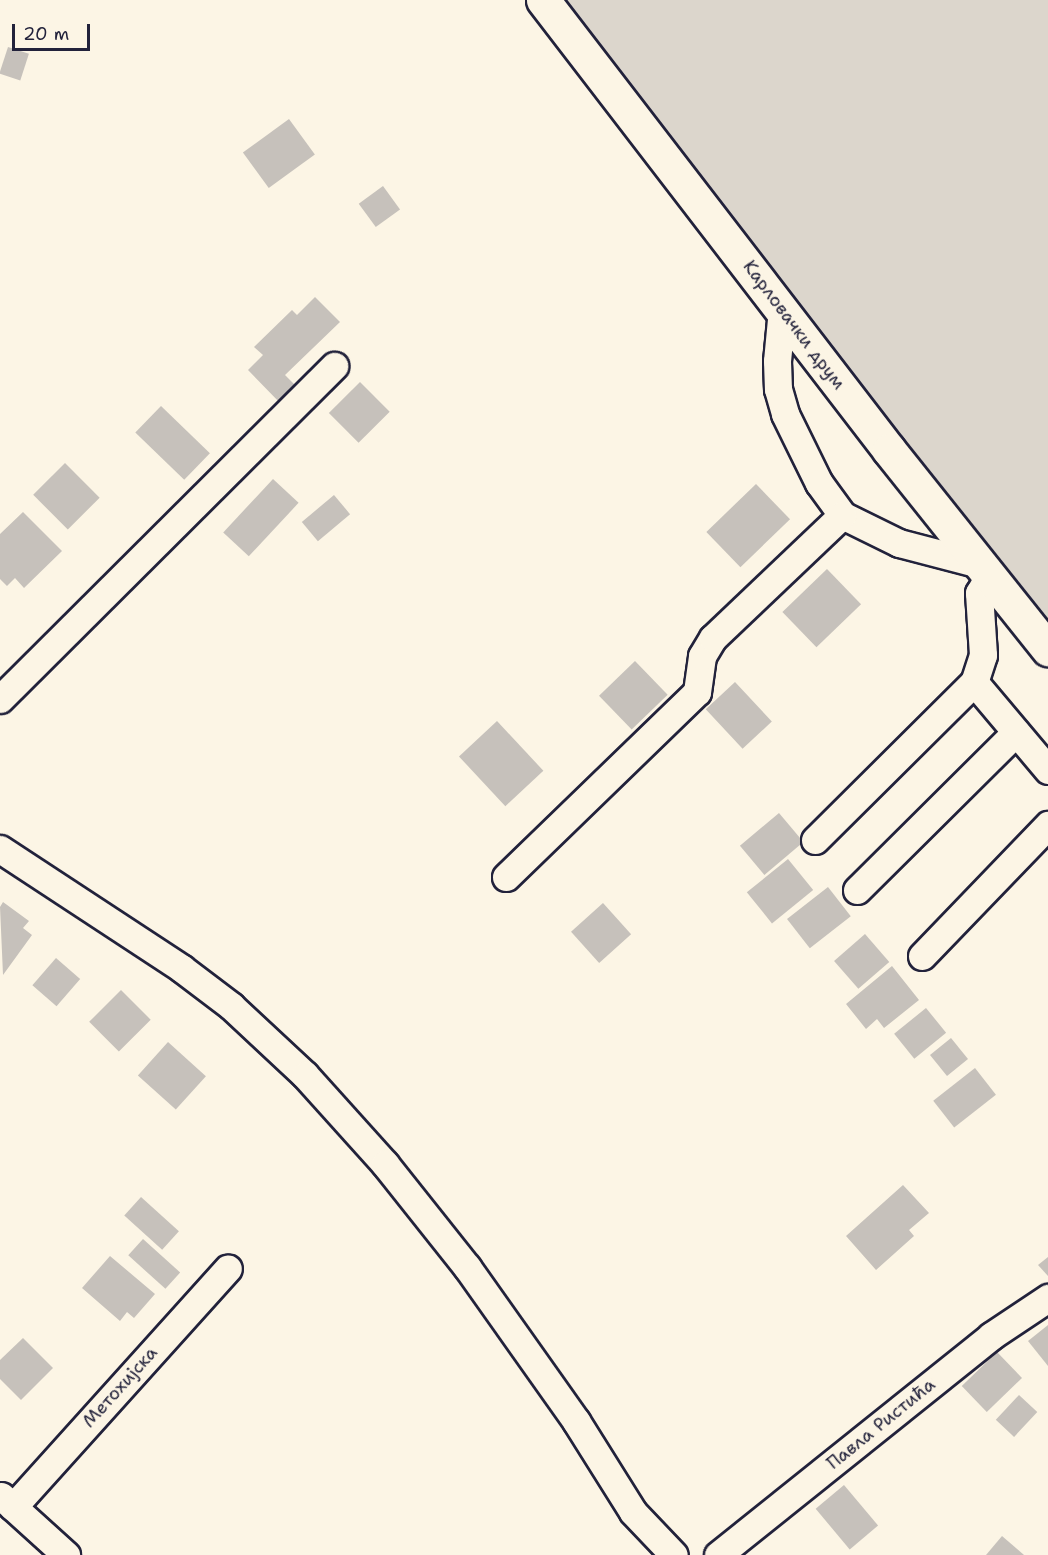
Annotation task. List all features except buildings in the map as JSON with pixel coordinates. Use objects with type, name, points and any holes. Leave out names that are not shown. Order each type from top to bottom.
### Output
[{"type":"main road","name":"Карловачки друм","points":[[543,0],[984,570],[1048,649]]},
{"type":"street","points":[[782,309],[777,361],[778,389],[785,414],[819,483],[843,515],[899,543],[984,570],[979,593],[983,655],[974,682],[815,840]]},
{"type":"street","points":[[0,699],[334,366]]},
{"type":"street","points":[[506,877],[697,692],[702,656],[713,638],[843,515]]},
{"type":"street","points":[[974,682],[1048,770]]},
{"type":"street","points":[[857,890],[1016,732]]},
{"type":"street","points":[[922,956],[1048,825]]},
{"type":"street","points":[[0,849],[181,968],[231,1006],[305,1075],[385,1164],[467,1267],[576,1421],[633,1512],[674,1555]]},
{"type":"street","name":"Метохијска","points":[[7,1501],[228,1268]]},
{"type":"street","name":"Павла Ристића","points":[[718,1555],[991,1336],[1048,1298]]},
{"type":"street","points":[[7,1501],[66,1555]]},
{"type":"shaded area","points":[[565,0],[1048,0],[1048,626],[795,305]]}]
